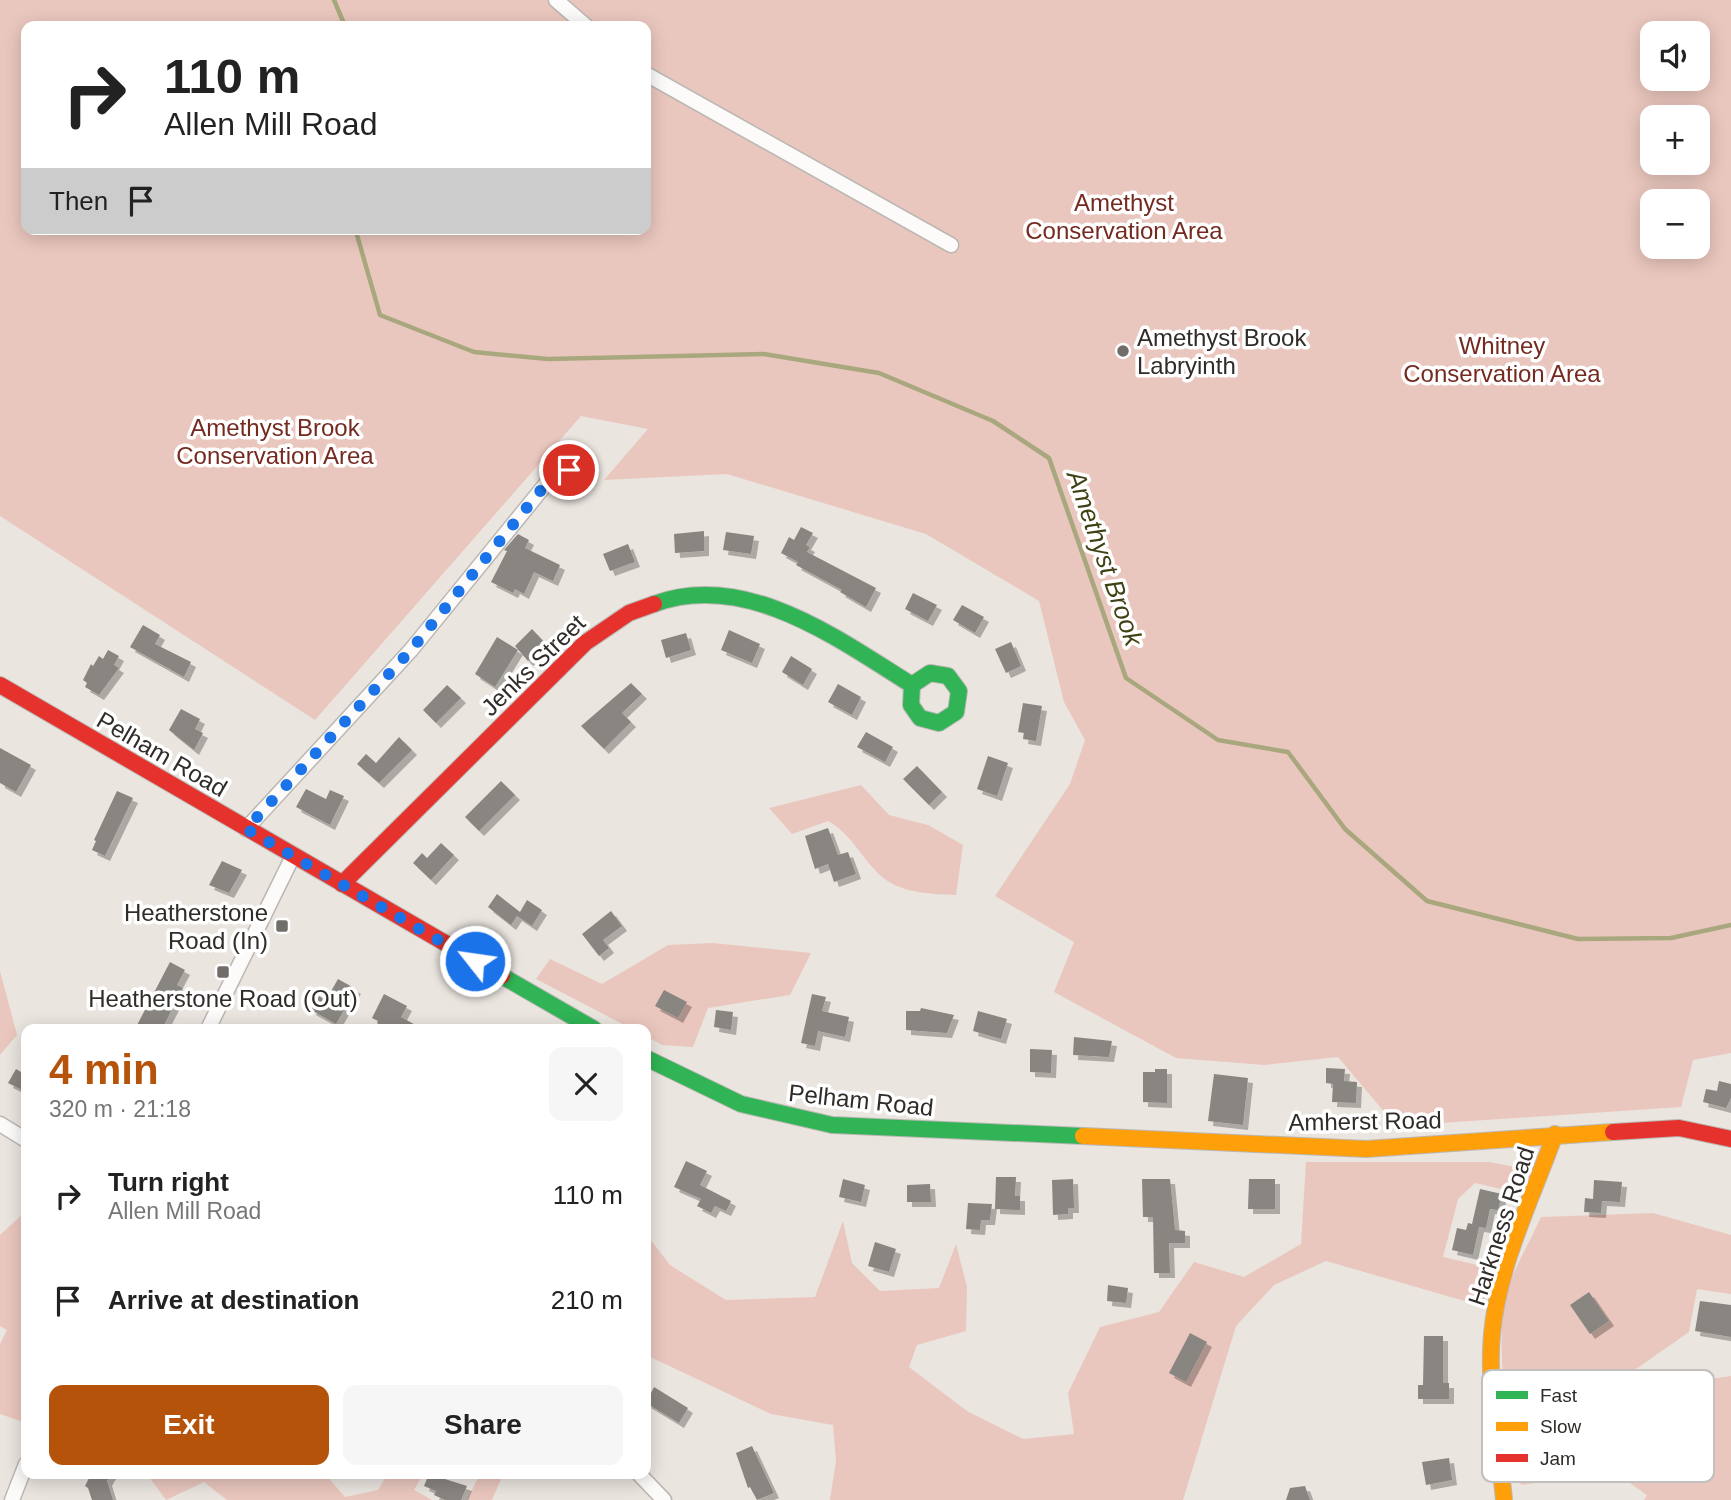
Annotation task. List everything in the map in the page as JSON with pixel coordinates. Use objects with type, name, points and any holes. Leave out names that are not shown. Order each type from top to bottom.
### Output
[{"type":"main road","name":"Jenks Street","points":[[342,884],[585,643],[610,624],[643,607],[677,597],[704,594],[764,603],[816,626],[912,685]]},
{"type":"main road","name":"Pelham Road","points":[[0,685],[585,1024]]},
{"type":"main road","name":"Pelham Road","points":[[651,1061],[726,1099],[798,1119],[873,1128],[999,1134]]},
{"type":"main road","name":"Amherst Road","points":[[999,1134],[1366,1149],[1679,1128],[1731,1139]]},
{"type":"main road","name":"Harkness Road","points":[[1491,1370],[1494,1316],[1504,1276],[1555,1135]]},
{"type":"main road","name":"Harkness Road","points":[[1502,1482],[1504,1500]]},
{"type":"street","points":[[556,0],[580,21]]},
{"type":"street","points":[[651,77],[951,245]]},
{"type":"street","points":[[246,829],[411,650],[550,479],[569,470]]},
{"type":"street","points":[[210,1024],[293,856]]},
{"type":"street","points":[[0,1124],[21,1137]]},
{"type":"street","points":[[12,1500],[21,1477]]},
{"type":"street","points":[[644,1479],[664,1500]]},
{"type":"green space","points":[[0,0],[1731,0],[1731,1053],[1693,1060],[1681,1107],[1396,1126],[1338,1057],[1264,1065],[1176,1058],[1054,992],[1074,942],[995,896],[1070,784],[1085,740],[1064,702],[1039,601],[926,534],[727,474],[604,480],[648,429],[581,416],[315,720],[0,516]]},
{"type":"green space","points":[[861,785],[889,815],[928,825],[963,845],[956,895],[923,893],[901,888],[882,877],[842,831],[828,821],[792,834],[769,808]]},
{"type":"green space","points":[[713,943],[811,953],[790,995],[708,1008],[693,1047],[662,1045],[651,1039],[651,1024],[622,1024],[536,979],[550,959],[602,984],[668,945]]},
{"type":"green space","points":[[0,971],[17,1035],[0,1055]]},
{"type":"green space","points":[[1306,1162],[1489,1162],[1521,1168],[1523,1194],[1475,1183],[1458,1199],[1443,1257],[1495,1269],[1482,1306],[1326,1261],[1274,1285],[1236,1326],[1183,1500],[830,1500],[836,1461],[833,1425],[771,1414],[651,1357],[651,1240],[670,1265],[726,1300],[815,1297],[843,1221],[852,1263],[880,1291],[939,1288],[956,1244],[967,1287],[966,1331],[917,1345],[909,1367],[967,1411],[1023,1439],[1074,1434],[1068,1393],[1100,1327],[1159,1312],[1194,1262],[1244,1277],[1301,1244]]},
{"type":"green space","points":[[1653,1213],[1731,1235],[1731,1294],[1697,1289],[1689,1332],[1635,1370],[1502,1370],[1506,1297],[1512,1277],[1541,1217]]},
{"type":"green space","points":[[21,1216],[21,1421],[0,1414],[0,1344],[7,1330],[0,1326],[0,1235]]},
{"type":"green space","points":[[1731,1376],[1731,1500],[1644,1500],[1647,1495],[1629,1482],[1714,1482],[1714,1378]]},
{"type":"green space","points":[[151,1479],[329,1479],[345,1497],[378,1490],[385,1479],[420,1479],[414,1490],[432,1500],[227,1500],[204,1482],[166,1500]]},
{"type":"green space","points":[[478,1479],[501,1479],[492,1500],[467,1500]]},
{"type":"green space","points":[[1520,1482],[1543,1482],[1521,1485]]},
{"type":"building","points":[[801,527],[813,533],[806,545],[810,547],[807,552],[876,588],[866,607],[781,553],[789,537],[794,540]]},
{"type":"building","points":[[704,531],[704,551],[675,553],[674,534]]},
{"type":"building","points":[[726,532],[754,536],[751,554],[723,550]]},
{"type":"building","points":[[518,534],[529,540],[525,548],[560,565],[553,581],[534,572],[524,594],[515,589],[513,593],[491,582],[507,551],[504,550]]},
{"type":"building","points":[[628,544],[635,562],[610,571],[603,554]]},
{"type":"building","points":[[913,593],[937,605],[928,621],[905,609]]},
{"type":"building","points":[[962,605],[984,617],[975,633],[953,620]]},
{"type":"building","points":[[143,625],[160,635],[155,644],[191,662],[184,677],[130,647]]},
{"type":"building","points":[[532,629],[546,644],[528,661],[515,646]]},
{"type":"building","points":[[729,630],[760,644],[752,663],[721,650]]},
{"type":"building","points":[[686,633],[691,650],[666,658],[661,640]]},
{"type":"building","points":[[497,637],[518,650],[495,687],[475,674]]},
{"type":"building","points":[[1011,642],[1021,666],[1006,673],[995,649]]},
{"type":"building","points":[[108,650],[119,656],[114,665],[119,668],[99,695],[85,687],[87,683],[83,680],[91,664],[93,666],[99,656],[103,659]]},
{"type":"building","points":[[791,656],[812,669],[803,685],[782,672]]},
{"type":"building","points":[[631,683],[642,694],[622,713],[631,722],[604,749],[581,726]]},
{"type":"building","points":[[838,684],[861,697],[852,715],[828,702]]},
{"type":"building","points":[[447,685],[461,698],[436,723],[423,710]]},
{"type":"building","points":[[1023,703],[1042,706],[1036,741],[1023,739],[1024,733],[1018,732]]},
{"type":"building","points":[[181,709],[200,719],[195,729],[203,733],[194,750],[169,730]]},
{"type":"building","points":[[866,732],[893,747],[885,762],[857,747]]},
{"type":"building","points":[[399,737],[412,750],[379,783],[357,764],[366,754],[376,763]]},
{"type":"building","points":[[0,748],[31,765],[16,792],[0,783]]},
{"type":"building","points":[[988,756],[1008,763],[997,796],[977,789]]},
{"type":"building","points":[[917,766],[942,792],[929,805],[903,779]]},
{"type":"building","points":[[501,781],[515,795],[479,831],[465,817]]},
{"type":"building","points":[[306,789],[326,799],[330,790],[344,796],[330,825],[296,807]]},
{"type":"building","points":[[117,791],[133,798],[105,856],[92,850]]},
{"type":"building","points":[[828,828],[838,855],[848,852],[856,874],[834,882],[828,864],[815,869],[805,836]]},
{"type":"building","points":[[441,843],[454,855],[431,880],[413,863],[422,853],[427,858]]},
{"type":"building","points":[[222,861],[242,870],[229,893],[209,885]]},
{"type":"building","points":[[497,894],[520,912],[527,900],[542,910],[532,926],[517,916],[511,925],[488,907]]},
{"type":"building","points":[[611,911],[622,926],[603,940],[609,948],[599,956],[582,934]]},
{"type":"building","points":[[170,962],[185,970],[177,985],[183,988],[165,1024],[138,1024]]},
{"type":"building","points":[[338,979],[356,989],[336,1024],[311,1010],[319,996],[326,1000]]},
{"type":"building","points":[[664,990],[687,1002],[678,1018],[655,1006]]},
{"type":"building","points":[[384,994],[407,1006],[401,1017],[414,1024],[379,1024],[372,1018]]},
{"type":"building","points":[[812,994],[826,997],[822,1011],[849,1017],[845,1037],[818,1031],[815,1046],[801,1043]]},
{"type":"building","points":[[921,1008],[954,1015],[947,1033],[906,1030],[906,1011],[920,1011]]},
{"type":"building","points":[[716,1010],[733,1012],[731,1030],[714,1027]]},
{"type":"building","points":[[978,1011],[1007,1019],[1001,1039],[973,1031]]},
{"type":"building","points":[[1074,1037],[1112,1041],[1109,1057],[1073,1055]]},
{"type":"building","points":[[1030,1049],[1052,1050],[1051,1073],[1030,1072]]},
{"type":"building","points":[[1326,1068],[1345,1069],[1344,1081],[1357,1082],[1356,1103],[1332,1102],[1333,1084],[1326,1083]]},
{"type":"building","points":[[16,1069],[21,1072],[21,1090],[8,1083]]},
{"type":"building","points":[[1155,1069],[1167,1069],[1167,1103],[1143,1102],[1143,1072],[1155,1072]]},
{"type":"building","points":[[1214,1074],[1248,1078],[1243,1125],[1208,1121]]},
{"type":"building","points":[[1719,1081],[1731,1084],[1731,1098],[1726,1108],[1703,1102],[1706,1089],[1717,1091]]},
{"type":"building","points":[[686,1161],[707,1171],[700,1185],[731,1201],[726,1211],[715,1206],[711,1213],[697,1206],[701,1199],[674,1187]]},
{"type":"building","points":[[996,1177],[1016,1177],[1015,1196],[1020,1196],[1020,1210],[995,1209]]},
{"type":"building","points":[[843,1179],[865,1185],[861,1202],[839,1197]]},
{"type":"building","points":[[1073,1179],[1074,1208],[1068,1208],[1068,1214],[1053,1215],[1052,1180]]},
{"type":"building","points":[[1142,1179],[1170,1179],[1175,1230],[1185,1231],[1185,1243],[1169,1243],[1170,1273],[1154,1273],[1153,1217],[1143,1217]]},
{"type":"building","points":[[1249,1179],[1275,1179],[1275,1209],[1248,1209]]},
{"type":"building","points":[[1594,1180],[1622,1182],[1620,1202],[1602,1201],[1601,1213],[1584,1212],[1585,1198],[1593,1199]]},
{"type":"building","points":[[930,1184],[931,1202],[907,1202],[907,1185]]},
{"type":"building","points":[[1480,1189],[1502,1194],[1498,1210],[1490,1209],[1486,1228],[1479,1227],[1473,1255],[1452,1250],[1457,1228],[1466,1230],[1468,1223],[1472,1224]]},
{"type":"building","points":[[968,1203],[992,1204],[990,1220],[981,1220],[980,1230],[966,1229]]},
{"type":"building","points":[[875,1242],[896,1249],[889,1272],[868,1266]]},
{"type":"building","points":[[1108,1285],[1128,1288],[1126,1303],[1107,1301]]},
{"type":"building","points":[[1589,1292],[1609,1321],[1590,1334],[1570,1305]]},
{"type":"building","points":[[1700,1301],[1731,1305],[1731,1337],[1695,1331]]},
{"type":"building","points":[[1190,1333],[1207,1342],[1186,1382],[1169,1373]]},
{"type":"building","points":[[1424,1336],[1443,1336],[1443,1383],[1449,1383],[1449,1399],[1418,1399],[1418,1385],[1423,1385]]},
{"type":"building","points":[[654,1387],[688,1408],[679,1423],[651,1406]]},
{"type":"building","points":[[752,1446],[774,1493],[757,1500],[750,1487],[748,1488],[736,1453]]},
{"type":"building","points":[[1449,1458],[1452,1480],[1426,1485],[1422,1462]]},
{"type":"building","points":[[88,1479],[108,1479],[113,1500],[92,1500],[85,1486]]},
{"type":"building","points":[[427,1479],[445,1479],[467,1486],[461,1500],[445,1500],[434,1495],[436,1491],[424,1486]]},
{"type":"building","points":[[1305,1486],[1310,1500],[1286,1500],[1290,1488]]},
{"type":"waterway","name":"Amethyst Brook","points":[[334,0],[343,21]]},
{"type":"waterway","name":"Amethyst Brook","points":[[357,235],[380,315],[474,352],[548,359],[764,354],[879,373],[993,421],[1049,458],[1126,678],[1218,740],[1288,752],[1345,829],[1427,901],[1578,939],[1671,938],[1731,925]]},
{"type":"traffic: fast","points":[[654,604],[688,596],[723,596],[790,614],[853,648],[912,685],[911,705],[920,718],[939,723],[956,712],[959,691],[948,676],[930,673],[912,685]]},
{"type":"traffic: fast","points":[[502,976],[585,1024]]},
{"type":"traffic: fast","points":[[651,1060],[741,1104],[832,1125],[1083,1136]]},
{"type":"traffic: slow","points":[[1083,1136],[1366,1149],[1613,1132]]},
{"type":"traffic: slow","points":[[1491,1370],[1492,1334],[1501,1283],[1517,1232],[1555,1134]]},
{"type":"traffic: slow","points":[[1502,1482],[1504,1500]]},
{"type":"traffic: jam","points":[[342,884],[585,643],[629,613],[654,604]]},
{"type":"traffic: jam","points":[[0,685],[502,976]]},
{"type":"traffic: jam","points":[[1613,1132],[1679,1128],[1731,1139]]},
{"type":"place","name":"Amethyst Brook Labryinth","points":[[1123,351]]},
{"type":"place","name":"Heatherstone Road (In)","points":[[282,926]]},
{"type":"place","name":"Heatherstone Road (Out)","points":[[223,972]]},
{"type":"route","points":[[475,961],[246,829],[411,650],[550,479],[569,470]]},
{"type":"park label","name":"Amethyst Conservation Area","points":[[1124,216]]},
{"type":"park label","name":"Whitney Conservation Area","points":[[1502,359]]},
{"type":"park label","name":"Amethyst Brook Conservation Area","points":[[275,441]]}]
